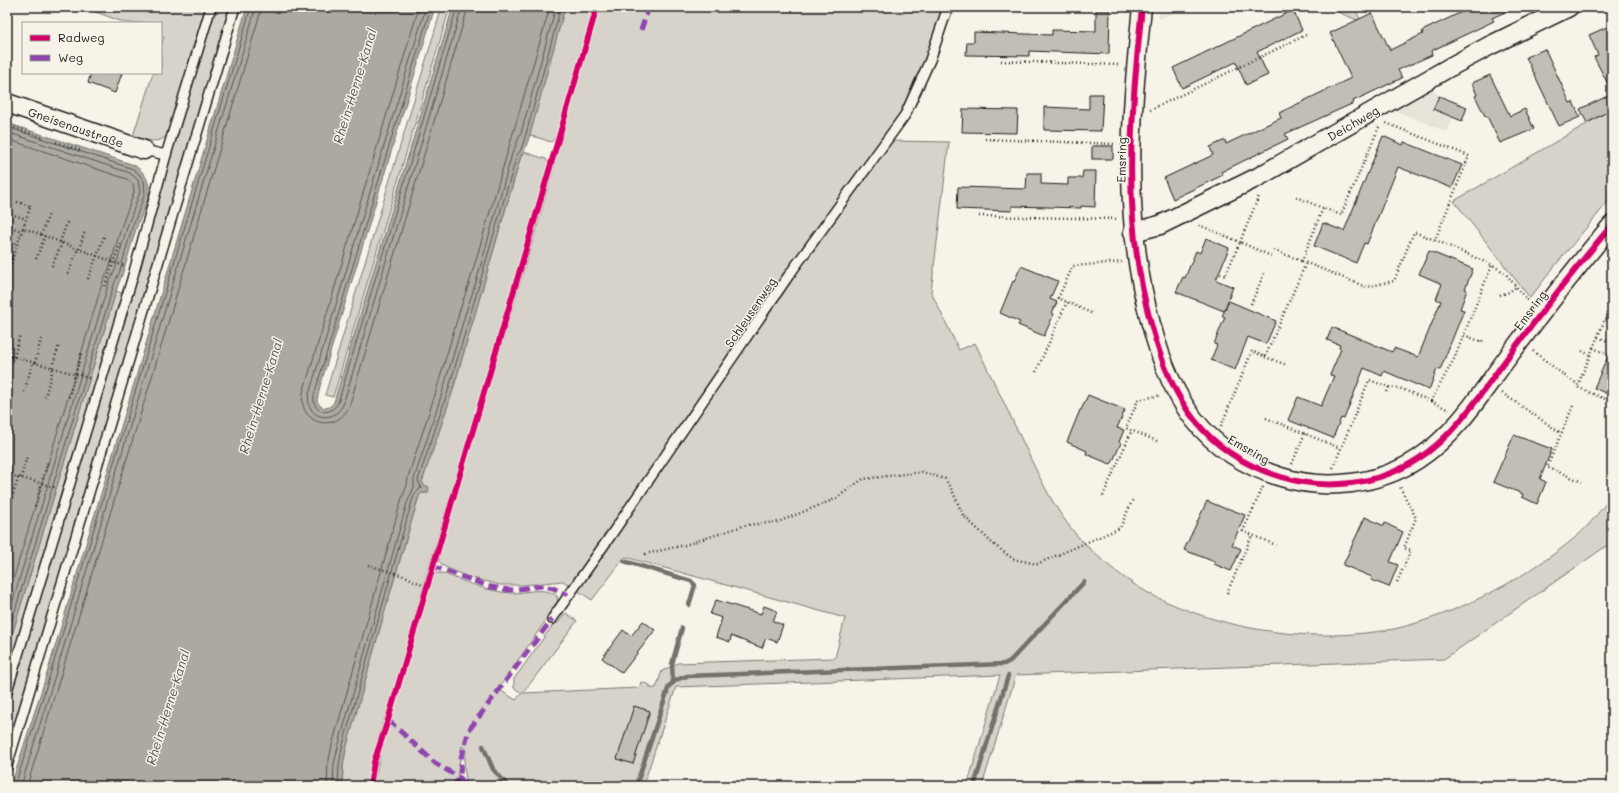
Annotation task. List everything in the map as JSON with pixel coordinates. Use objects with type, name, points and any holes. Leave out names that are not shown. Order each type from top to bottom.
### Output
[{"type":"street","name":"Emsring","points":[[1142,7],[1133,110],[1131,178],[1133,226],[1141,288],[1154,337],[1165,368],[1188,413],[1210,438],[1228,452],[1247,463],[1286,479],[1303,482],[1347,484],[1364,481],[1393,472],[1414,461],[1447,436],[1462,419],[1540,315],[1612,225]]},
{"type":"street","name":"Deichweg","points":[[1133,226],[1160,225],[1258,177],[1450,67],[1569,7]]},
{"type":"street","name":"Gneisenaustraße","points":[[7,103],[144,150]]},
{"type":"lane","points":[[7,691],[211,7]]},
{"type":"lane","points":[[7,766],[235,7]]},
{"type":"lane","name":"Schleusenweg","points":[[552,620],[610,538],[789,275],[905,115],[930,60],[948,7]]},
{"type":"lane","points":[[144,150],[166,155]]},
{"type":"path","points":[[1133,110],[1150,110],[1306,34]]},
{"type":"path","points":[[1001,61],[1136,66]]},
{"type":"path","points":[[1296,196],[1341,215],[1382,121],[1469,156],[1435,240]]},
{"type":"path","points":[[7,125],[44,138]]},
{"type":"path","points":[[985,139],[1132,145]]},
{"type":"path","points":[[56,142],[82,151]]},
{"type":"path","points":[[1220,274],[1225,276],[1263,186],[1258,177]]},
{"type":"path","points":[[7,276],[31,206],[17,202]]},
{"type":"path","points":[[1302,262],[1323,208]]},
{"type":"path","points":[[1185,213],[1190,222],[1271,256]]},
{"type":"path","points":[[11,214],[26,219]]},
{"type":"path","points":[[36,258],[49,214]]},
{"type":"path","points":[[979,216],[1133,226]]},
{"type":"path","points":[[52,266],[68,220]]},
{"type":"path","points":[[7,226],[61,242],[125,267]]},
{"type":"path","points":[[68,274],[85,231]]},
{"type":"path","points":[[1274,250],[1366,287],[1394,281],[1414,232],[1492,265],[1505,273],[1540,315]]},
{"type":"path","points":[[88,279],[105,234]]},
{"type":"path","points":[[7,241],[18,244]]},
{"type":"path","points":[[105,286],[121,241]]},
{"type":"path","points":[[7,256],[13,258]]},
{"type":"path","points":[[1091,313],[1058,298],[1073,266],[1137,261]]},
{"type":"path","points":[[1265,357],[1306,263]]},
{"type":"path","points":[[1330,484],[1333,467],[1340,448],[1369,380],[1389,387],[1399,388],[1431,402],[1454,359],[1492,265]]},
{"type":"path","points":[[1251,304],[1265,271]]},
{"type":"path","points":[[1500,295],[1509,292],[1516,287]]},
{"type":"path","points":[[1036,372],[1067,302]]},
{"type":"path","points":[[1578,384],[1605,319],[1612,322]]},
{"type":"path","points":[[14,357],[20,334]]},
{"type":"path","points":[[1464,335],[1482,342],[1483,338]]},
{"type":"path","points":[[1598,337],[1612,343]]},
{"type":"path","points":[[24,392],[41,339]]},
{"type":"path","points":[[1520,341],[1569,379],[1578,384],[1577,387],[1612,402]]},
{"type":"path","points":[[45,397],[59,345]]},
{"type":"path","points":[[1593,348],[1612,356]]},
{"type":"path","points":[[69,397],[82,351]]},
{"type":"path","points":[[1210,438],[1222,424],[1252,351],[1287,365]]},
{"type":"path","points":[[1582,351],[1590,354]]},
{"type":"path","points":[[7,361],[8,355],[96,380]]},
{"type":"path","points":[[1488,384],[1561,433]]},
{"type":"path","points":[[1387,392],[1389,387]]},
{"type":"path","points":[[1157,441],[1126,428],[1138,400],[1159,396],[1175,390]]},
{"type":"path","points":[[1572,406],[1547,467],[1582,482]]},
{"type":"path","points":[[1266,418],[1340,448]]},
{"type":"path","points":[[1104,496],[1132,430]]},
{"type":"path","points":[[1286,479],[1305,433]]},
{"type":"path","points":[[10,506],[27,456]]},
{"type":"path","points":[[35,506],[48,461]]},
{"type":"path","points":[[645,554],[685,545],[746,525],[778,522],[835,499],[863,479],[922,472],[945,479],[952,490],[963,515],[992,543],[1013,559],[1037,564],[1120,528],[1133,499]]},
{"type":"path","points":[[1393,472],[1416,518],[1404,548],[1411,550],[1398,582]]},
{"type":"path","points":[[1269,473],[1244,532],[1276,545]]},
{"type":"path","points":[[7,474],[64,490]]},
{"type":"path","points":[[1227,593],[1252,535]]},
{"type":"path","points":[[368,566],[407,577],[426,587]]},
{"type":"shaded area","points":[[82,7],[207,7],[169,133],[161,140],[152,141],[133,136],[153,74],[162,74],[162,42],[164,37],[162,36],[162,22],[123,22]]},
{"type":"shaded area","points":[[215,7],[232,7],[7,755],[7,700]]},
{"type":"shaded area","points":[[442,7],[450,7],[333,397],[325,395]]},
{"type":"shaded area","points":[[565,7],[594,7],[557,136],[551,142],[530,135],[530,130]]},
{"type":"shaded area","points":[[599,7],[943,7],[929,52],[904,109],[882,139],[890,141],[949,142],[931,292],[959,350],[975,343],[1041,481],[1067,523],[1077,536],[1106,564],[1135,585],[1156,597],[1214,619],[1239,626],[1264,630],[1314,635],[1340,635],[1375,632],[1418,623],[1442,614],[1490,593],[1513,580],[1536,566],[1582,532],[1612,496],[1612,542],[1444,659],[1016,675],[982,786],[967,786],[1000,675],[676,687],[643,786],[467,786],[464,766],[466,750],[462,746],[457,779],[452,786],[373,786],[383,743],[434,573],[442,573],[494,591],[511,593],[547,591],[557,596],[558,603],[498,689],[516,700],[522,693],[514,688],[514,679],[555,622],[557,624],[566,613],[577,621],[523,693],[639,688],[641,682],[650,685],[650,688],[656,688],[662,671],[678,663],[835,658],[845,618],[625,557],[592,600],[563,581],[524,585],[500,585],[465,576],[443,566],[439,561],[440,551],[536,230]]},
{"type":"shaded area","points":[[1160,7],[1186,7],[1159,19]]},
{"type":"shaded area","points":[[1326,7],[1354,7],[1360,19],[1357,20]]},
{"type":"shaded area","points":[[1432,88],[1437,95],[1459,104],[1447,132],[1394,110]]},
{"type":"shaded area","points":[[1612,109],[1612,197],[1530,298],[1454,201]]},
{"type":"shaded area","points":[[524,152],[546,159],[549,166],[427,573],[393,693],[381,729],[367,786],[342,786],[346,749],[386,607],[419,496],[422,493],[428,493],[422,482],[452,393],[521,156]]},
{"type":"shaded area","points":[[116,291],[124,294],[95,391],[90,395],[87,403],[89,407],[67,473],[7,678],[7,651]]},
{"type":"water","name":"Rhein-Herne-Kanal","points":[[247,7],[435,7],[320,386],[317,400],[320,406],[327,408],[334,402],[453,7],[565,7],[530,135],[521,156],[452,393],[422,482],[424,485],[429,487],[428,493],[422,493],[419,496],[386,607],[346,749],[342,786],[11,786],[49,667]]},
{"type":"water","points":[[7,123],[134,165],[141,170],[145,176],[148,183],[149,195],[136,229],[118,285],[7,651]]},
{"type":"building","points":[[1472,7],[1516,7],[1492,18],[1494,21],[1431,51],[1432,55],[1398,70],[1402,78],[1353,101],[1354,103],[1285,134],[1288,139],[1221,172],[1223,175],[1173,199],[1164,178],[1213,155],[1210,147],[1225,140],[1226,144],[1281,118],[1279,113],[1351,78],[1330,33],[1372,13],[1390,50],[1423,34],[1422,31]]},
{"type":"building","points":[[1096,10],[1110,10],[1109,54],[1029,51],[1029,56],[966,55],[967,42],[974,42],[974,32],[1052,35],[1052,30],[1096,31]]},
{"type":"building","points":[[1293,10],[1302,30],[1257,52],[1268,75],[1246,85],[1236,62],[1182,88],[1173,68]]},
{"type":"building","points":[[1607,27],[1612,37],[1612,92],[1594,57],[1598,55],[1589,35]]},
{"type":"building","points":[[1545,49],[1570,103],[1573,102],[1580,117],[1559,126],[1526,57]]},
{"type":"building","points":[[91,74],[122,74],[115,93],[88,83]]},
{"type":"building","points":[[1490,75],[1510,116],[1525,109],[1534,129],[1500,143],[1487,116],[1485,116],[1475,96],[1477,95],[1472,83]]},
{"type":"building","points":[[1089,94],[1103,94],[1101,131],[1044,130],[1044,107],[1089,109]]},
{"type":"building","points":[[1612,94],[1612,109],[1587,123],[1580,109]]},
{"type":"building","points":[[1439,96],[1467,107],[1462,121],[1433,109]]},
{"type":"building","points":[[963,109],[1018,110],[1017,133],[962,132]]},
{"type":"building","points":[[1383,136],[1403,145],[1404,142],[1462,165],[1452,188],[1398,167],[1367,244],[1364,243],[1356,263],[1314,246],[1323,223],[1344,231]]},
{"type":"building","points":[[1092,146],[1113,146],[1113,159],[1092,159]]},
{"type":"building","points":[[1083,171],[1096,171],[1095,207],[1012,206],[1012,211],[957,209],[958,187],[1026,189],[1027,173],[1041,173],[1041,184],[1068,185],[1068,178],[1082,178]]},
{"type":"building","points":[[1206,238],[1229,248],[1216,280],[1233,287],[1224,311],[1176,292],[1183,277],[1185,278],[1196,251],[1200,253]]},
{"type":"building","points":[[1429,251],[1473,269],[1465,289],[1467,290],[1460,309],[1464,310],[1440,370],[1437,369],[1429,390],[1384,371],[1382,376],[1364,368],[1344,419],[1341,418],[1333,438],[1288,420],[1298,397],[1321,406],[1334,376],[1330,375],[1341,349],[1339,348],[1340,345],[1327,340],[1332,327],[1392,352],[1394,348],[1418,357],[1441,301],[1436,299],[1442,284],[1419,274]]},
{"type":"building","points":[[1021,266],[1058,281],[1050,299],[1057,302],[1052,313],[1054,314],[1044,336],[1018,325],[1020,322],[1000,313]]},
{"type":"building","points":[[1229,301],[1276,321],[1266,344],[1248,337],[1235,370],[1211,360],[1217,345],[1214,344],[1225,317],[1222,316]]},
{"type":"building","points":[[1612,347],[1612,396],[1594,388]]},
{"type":"building","points":[[1088,395],[1125,410],[1117,428],[1124,430],[1119,442],[1121,443],[1112,463],[1110,464],[1086,454],[1087,451],[1067,442]]},
{"type":"building","points":[[1514,435],[1552,449],[1540,479],[1546,482],[1537,504],[1522,497],[1523,494],[1493,482]]},
{"type":"building","points":[[1207,501],[1245,515],[1232,545],[1241,549],[1231,571],[1214,564],[1215,562],[1184,550]]},
{"type":"building","points":[[1365,517],[1384,526],[1385,523],[1403,532],[1390,562],[1398,565],[1389,587],[1371,580],[1372,577],[1343,565]]},
{"type":"building","points":[[716,600],[761,614],[764,606],[777,611],[773,621],[783,625],[777,642],[766,638],[762,648],[731,636],[730,642],[716,637],[722,618],[710,614]]},
{"type":"building","points":[[643,621],[655,630],[622,673],[602,658],[623,630],[631,636]]},
{"type":"building","points":[[634,706],[650,711],[633,764],[617,759]]},
{"type":"waterway","points":[[624,561],[691,581],[695,585],[689,605]]},
{"type":"waterway","points":[[636,786],[669,686],[676,680],[687,676],[1004,664],[1010,661],[1084,582]]},
{"type":"waterway","points":[[673,683],[672,664],[682,628]]},
{"type":"waterway","points":[[974,786],[1008,676]]},
{"type":"waterway","points":[[483,746],[493,769],[508,786]]},
{"type":"marked path","points":[[641,30],[649,7]]},
{"type":"marked path","points":[[432,566],[491,587],[510,590],[542,586],[553,588],[568,595]]},
{"type":"marked path","points":[[453,786],[460,778],[461,758],[469,730],[552,619]]},
{"type":"marked path","points":[[388,720],[435,763],[460,778],[468,786]]},
{"type":"cycle path","points":[[370,786],[374,762],[388,720],[597,7]]},
{"type":"cycle path","points":[[1142,7],[1132,127],[1132,205],[1135,245],[1151,324],[1159,351],[1169,376],[1180,399],[1194,420],[1211,438],[1231,454],[1254,467],[1281,477],[1298,481],[1316,484],[1334,484],[1369,480],[1386,475],[1418,459],[1445,437],[1458,424],[1548,304],[1612,225]]}]
